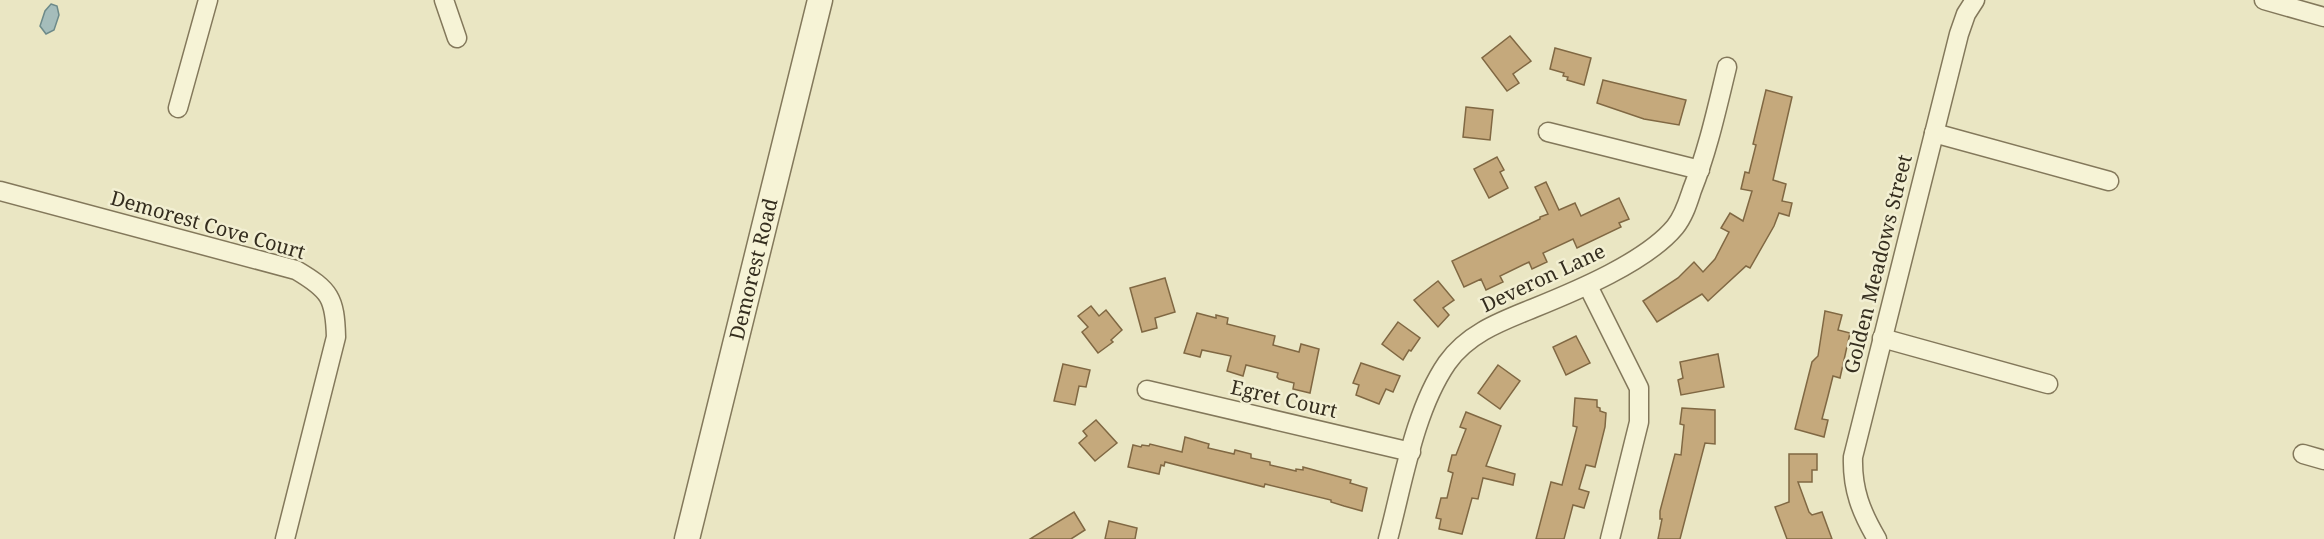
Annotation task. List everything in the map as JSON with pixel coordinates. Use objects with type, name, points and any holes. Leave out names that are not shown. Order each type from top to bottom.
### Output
[{"type":"street","points":[[178,108],[208,0]]},
{"type":"street","points":[[444,0],[457,38]]},
{"type":"street","name":"Demorest Road","points":[[687,539],[820,0]]},
{"type":"street","name":"Golden Meadows Street","points":[[1877,539],[1865,519],[1853,479],[1855,449],[1959,34],[1966,14],[1975,0]]},
{"type":"street","points":[[2264,0],[2324,16]]},
{"type":"street","name":"Deveron Lane","points":[[1388,539],[1419,420],[1430,391],[1448,362],[1469,339],[1499,322],[1588,286],[1662,240],[1676,226],[1684,212],[1700,170],[1728,67]]},
{"type":"street","points":[[1548,132],[1700,170]]},
{"type":"street","points":[[1934,133],[2109,181]]},
{"type":"street","name":"Demorest Cove Court","points":[[0,191],[296,270],[321,284],[335,309],[336,337],[285,539]]},
{"type":"street","points":[[1588,286],[1640,387],[1640,422],[1610,539]]},
{"type":"street","points":[[1882,338],[2048,384]]},
{"type":"street","name":"Egret Court","points":[[1147,390],[1411,452]]},
{"type":"street","points":[[2303,454],[2324,460]]},
{"type":"water","points":[[51,4],[57,6],[59,15],[54,30],[46,34],[40,26],[45,11]]},
{"type":"building","points":[[1510,36],[1531,61],[1513,74],[1519,83],[1507,91],[1482,58]]},
{"type":"building","points":[[1555,48],[1591,58],[1584,85],[1567,80],[1568,77],[1563,76],[1564,73],[1550,69]]},
{"type":"building","points":[[1603,80],[1686,100],[1679,125],[1644,119],[1597,103]]},
{"type":"building","points":[[1766,90],[1792,97],[1773,180],[1786,184],[1782,201],[1792,203],[1789,216],[1779,213],[1750,268],[1746,266],[1708,301],[1702,294],[1657,322],[1643,301],[1678,278],[1694,262],[1703,272],[1715,259],[1729,232],[1721,228],[1730,213],[1743,221],[1752,191],[1741,189],[1745,172],[1749,173],[1756,145],[1753,144]]},
{"type":"building","points":[[1466,107],[1493,110],[1490,140],[1463,137]]},
{"type":"building","points":[[1497,157],[1504,170],[1500,172],[1508,188],[1489,198],[1474,169]]},
{"type":"building","points":[[1546,182],[1559,210],[1575,203],[1581,216],[1619,198],[1629,219],[1619,223],[1621,227],[1577,248],[1573,239],[1543,253],[1547,262],[1532,269],[1529,262],[1500,276],[1503,282],[1486,290],[1481,279],[1464,287],[1452,261],[1548,214],[1535,187]]},
{"type":"building","points":[[1165,278],[1175,312],[1155,318],[1157,328],[1142,332],[1130,288]]},
{"type":"building","points":[[1438,281],[1454,300],[1443,308],[1449,315],[1438,327],[1414,300]]},
{"type":"building","points":[[1091,306],[1099,316],[1106,310],[1122,330],[1111,340],[1113,342],[1098,353],[1082,332],[1088,327],[1078,316]]},
{"type":"building","points":[[1825,311],[1842,315],[1838,330],[1850,333],[1840,378],[1833,376],[1822,419],[1828,420],[1824,437],[1795,429],[1812,362],[1818,356]]},
{"type":"building","points":[[1197,313],[1216,318],[1216,315],[1228,318],[1227,324],[1275,336],[1273,345],[1299,352],[1301,344],[1319,349],[1310,393],[1293,389],[1294,383],[1279,379],[1278,373],[1246,365],[1243,376],[1227,371],[1231,356],[1202,350],[1200,357],[1184,353]]},
{"type":"building","points":[[1398,322],[1420,338],[1403,360],[1382,344]]},
{"type":"building","points":[[1576,336],[1590,363],[1566,375],[1553,347]]},
{"type":"building","points":[[1718,354],[1724,387],[1681,395],[1678,380],[1683,378],[1680,362]]},
{"type":"building","points":[[1361,363],[1400,376],[1393,392],[1386,389],[1379,404],[1356,395],[1359,385],[1353,383]]},
{"type":"building","points":[[1063,364],[1090,370],[1086,387],[1079,386],[1075,405],[1054,401]]},
{"type":"building","points":[[1498,365],[1520,381],[1500,409],[1478,393]]},
{"type":"building","points":[[1575,398],[1597,400],[1597,407],[1606,413],[1605,427],[1595,467],[1586,465],[1579,489],[1589,492],[1584,508],[1573,505],[1564,539],[1536,539],[1551,482],[1562,485],[1577,427],[1573,426]]},
{"type":"building","points":[[1682,408],[1715,410],[1715,444],[1705,443],[1680,539],[1658,539],[1662,519],[1660,519],[1660,511],[1675,454],[1681,455],[1684,425],[1680,424]]},
{"type":"building","points":[[1466,412],[1501,426],[1486,466],[1515,474],[1513,485],[1483,478],[1478,499],[1472,498],[1462,534],[1439,529],[1441,519],[1436,518],[1441,498],[1447,498],[1453,473],[1448,471],[1452,455],[1456,455],[1466,429],[1460,427]]},
{"type":"building","points":[[1096,420],[1117,443],[1095,461],[1079,443],[1087,436],[1083,431]]},
{"type":"building","points":[[1185,437],[1209,444],[1208,448],[1234,454],[1235,450],[1251,454],[1251,458],[1270,462],[1270,465],[1296,471],[1296,469],[1303,470],[1303,467],[1351,480],[1350,483],[1367,488],[1362,511],[1331,502],[1331,500],[1265,484],[1264,487],[1165,462],[1164,466],[1161,465],[1159,474],[1128,467],[1133,445],[1141,447],[1150,444],[1182,452]]},
{"type":"building","points":[[1789,454],[1817,454],[1817,470],[1812,470],[1812,482],[1798,482],[1809,512],[1812,515],[1822,512],[1832,539],[1787,539],[1775,507],[1789,502]]},
{"type":"building","points":[[1074,512],[1085,530],[1071,539],[1030,539]]},
{"type":"building","points":[[1109,521],[1137,528],[1135,539],[1105,539]]}]
